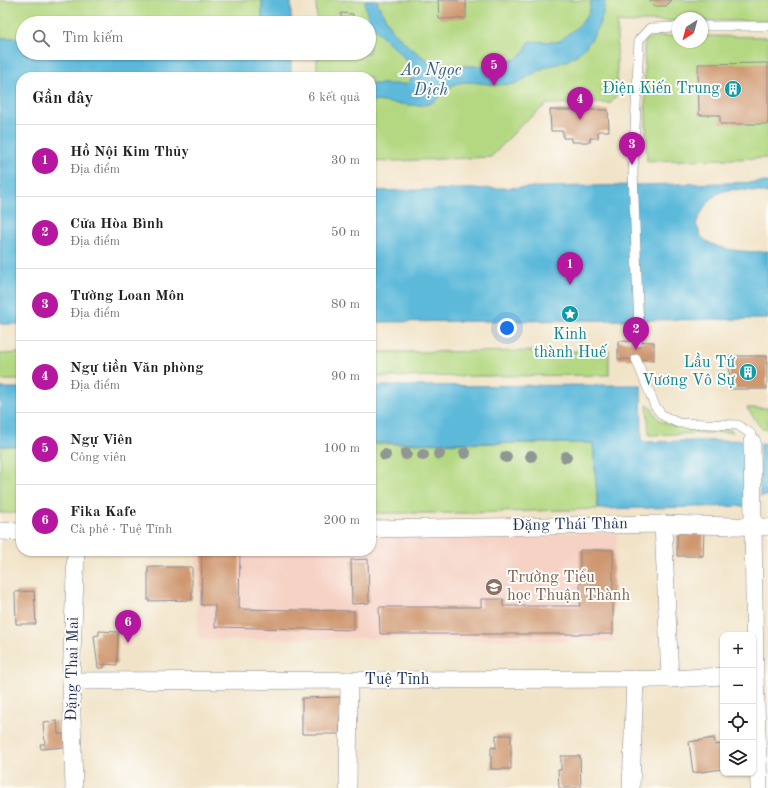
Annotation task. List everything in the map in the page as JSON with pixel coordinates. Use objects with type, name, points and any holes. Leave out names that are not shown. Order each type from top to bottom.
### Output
[{"type":"street","points":[[752,442],[754,499],[760,527],[759,788]]},
{"type":"street","points":[[663,524],[670,679]]},
{"type":"street","name":"Đặng Thái Thân","points":[[376,530],[663,524],[760,527]]},
{"type":"street","points":[[0,531],[16,532]]},
{"type":"street","name":"Đặng Thai Mai","points":[[74,788],[71,681],[76,556]]},
{"type":"street","name":"Tuệ Tĩnh","points":[[71,681],[670,679],[720,676]]},
{"type":"street","points":[[631,788],[635,679]]},
{"type":"street","points":[[348,788],[349,680]]},
{"type":"lane","points":[[637,342],[638,323],[632,172],[639,40],[650,28],[672,26]]},
{"type":"lane","points":[[708,26],[768,26]]},
{"type":"lane","points":[[636,359],[655,406],[662,415],[678,423],[738,425],[751,434],[752,442]]},
{"type":"shaded area","name":"Trường Tiểu học Thuận Thành","points":[[376,533],[617,533],[613,634],[615,642],[374,638],[198,640],[196,556],[376,556]]},
{"type":"green space","points":[[0,0],[262,0],[262,16],[16,16],[16,38],[0,38]]},
{"type":"green space","points":[[316,0],[768,0],[768,21],[708,21],[708,12],[672,12],[672,21],[643,21],[633,23],[617,22],[617,94],[611,103],[547,104],[523,123],[491,157],[376,162],[376,72],[317,72],[317,60],[376,60],[376,16],[317,16]]},
{"type":"green space","points":[[655,36],[672,36],[672,48],[708,48],[708,36],[768,37],[768,158],[647,161],[644,46],[646,40]]},
{"type":"green space","points":[[609,351],[609,375],[376,377],[376,352]]},
{"type":"green space","points":[[16,353],[16,380],[0,380],[0,354]]},
{"type":"green space","points":[[647,405],[661,421],[667,424],[694,428],[728,428],[733,432],[649,435]]},
{"type":"green space","points":[[747,408],[768,408],[768,429],[762,429]]},
{"type":"green space","points":[[593,443],[598,509],[467,513],[376,513],[376,444]]},
{"type":"green space","points":[[0,446],[16,446],[16,513],[0,513]]},
{"type":"water","points":[[262,0],[291,0],[291,16],[262,16]]},
{"type":"water","name":"Ao Ngọc Dịch","points":[[365,0],[377,0],[391,28],[409,47],[430,62],[464,66],[485,66],[516,59],[523,53],[530,41],[560,41],[582,23],[589,12],[591,0],[605,0],[604,9],[598,28],[588,44],[574,57],[543,68],[520,82],[513,84],[497,85],[469,82],[458,83],[450,87],[435,101],[426,105],[376,101],[376,84],[407,84],[413,77],[412,70],[408,63],[376,30],[376,16],[368,16]]},
{"type":"water","points":[[0,38],[16,38],[16,60],[291,60],[291,72],[16,72],[16,324],[0,324]]},
{"type":"water","points":[[768,182],[768,193],[733,190],[724,191],[717,194],[703,210],[696,224],[701,236],[714,245],[732,250],[752,252],[768,251],[768,319],[376,322],[376,191]]},
{"type":"water","points":[[641,385],[642,442],[746,440],[749,506],[598,509],[593,443],[376,443],[376,386]]},
{"type":"water","points":[[0,388],[16,388],[16,446],[0,446]]},
{"type":"water","points":[[760,444],[768,444],[768,496],[760,496]]},
{"type":"building","points":[[438,0],[466,0],[466,18],[439,19]]},
{"type":"building","points":[[649,0],[672,0],[666,6],[655,6]]},
{"type":"building","points":[[341,13],[353,14],[353,16],[341,16]]},
{"type":"building","name":"Điện Kiến Trung","points":[[768,63],[768,124],[720,124],[720,115],[699,115],[698,64]]},
{"type":"building","points":[[550,110],[608,110],[609,131],[598,131],[598,138],[590,138],[590,142],[571,142],[571,138],[563,138],[563,131],[551,131]]},
{"type":"building","points":[[618,341],[654,342],[654,360],[618,359]]},
{"type":"building","name":"Lầu Tứ Vương Vô Sự","points":[[729,356],[767,356],[767,389],[730,389]]},
{"type":"building","points":[[677,530],[704,530],[703,556],[677,556]]},
{"type":"building","points":[[580,550],[613,550],[613,634],[380,634],[379,607],[481,607],[481,599],[503,599],[503,606],[580,606]]},
{"type":"building","points":[[202,556],[240,556],[239,609],[354,611],[354,630],[215,627],[215,605],[201,605]]},
{"type":"building","points":[[368,559],[369,603],[352,604],[351,560]]},
{"type":"building","points":[[148,567],[192,567],[192,600],[148,601]]},
{"type":"building","points":[[34,591],[36,624],[16,624],[15,592]]},
{"type":"building","points":[[99,631],[118,632],[117,665],[104,664],[104,668],[98,668],[94,636],[99,635]]},
{"type":"building","points":[[340,697],[340,734],[302,734],[302,698]]},
{"type":"building","points":[[57,721],[58,734],[76,734],[77,746],[41,749],[40,744],[45,744],[43,722]]},
{"type":"building","points":[[496,735],[511,735],[511,769],[491,769],[491,747],[496,748]]},
{"type":"building","points":[[714,738],[715,745],[720,744],[720,769],[693,773],[689,742]]},
{"type":"building","points":[[561,756],[580,756],[581,788],[559,788],[558,770],[561,770]]},
{"type":"place","name":"Ngự Viên","points":[[494,86]]},
{"type":"place","name":"Điện Kiến Trung","points":[[733,89]]},
{"type":"place","name":"Ngự tiền Văn phòng","points":[[580,120]]},
{"type":"place","name":"Tường Loan Môn","points":[[632,165]]},
{"type":"place","name":"Hồ Nội Kim Thủy","points":[[570,285]]},
{"type":"place","name":"Kinh thành Huế","points":[[570,314]]},
{"type":"place","name":"Cửa Hòa Bình","points":[[636,350]]},
{"type":"place","name":"Lầu Tứ Vương Vô Sự","points":[[748,372]]},
{"type":"place","name":"Trường Tiểu học Thuận Thành","points":[[494,587]]},
{"type":"place","name":"Fika Kafe","points":[[128,643]]}]
